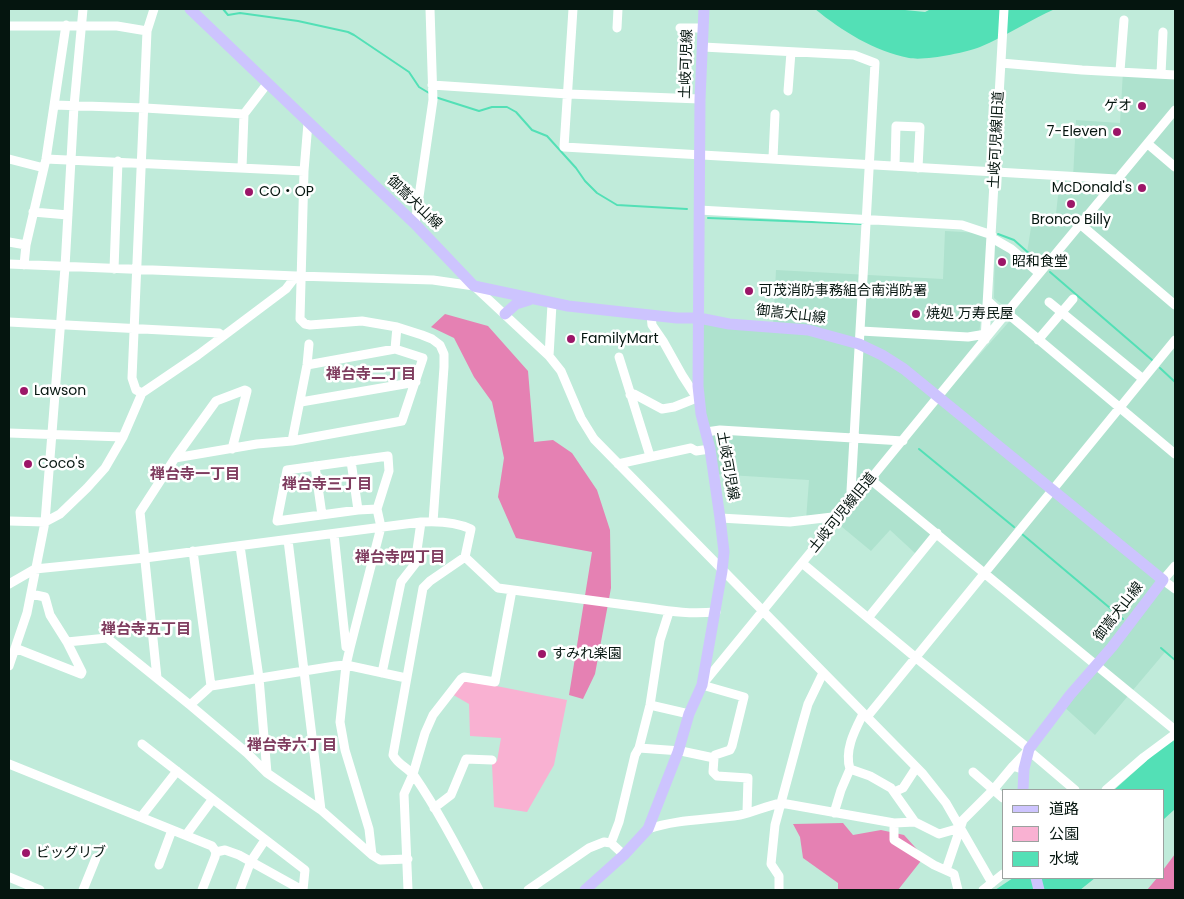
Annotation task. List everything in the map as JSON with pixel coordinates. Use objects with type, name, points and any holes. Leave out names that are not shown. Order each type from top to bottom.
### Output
[{"type":"main road","name":"御嵩犬山線","points":[[190,9],[415,224],[474,286],[552,304],[651,315],[699,318],[729,324],[808,330],[859,344],[882,354],[904,369],[1163,580],[1028,750],[1019,768],[1023,789]]},
{"type":"main road","name":"土岐可児線","points":[[585,890],[593,886],[648,829],[678,752],[689,714],[702,685],[722,571],[724,552],[720,518],[710,448],[698,386],[699,155],[704,9]]},
{"type":"main road","points":[[505,314],[516,304],[531,299]]},
{"type":"street","points":[[9,666],[27,613],[45,522],[61,325],[74,106],[83,9]]},
{"type":"street","points":[[142,393],[136,390],[132,378],[146,31],[154,9]]},
{"type":"street","points":[[415,224],[433,100],[430,9]]},
{"type":"street","points":[[573,9],[564,147],[1117,179]]},
{"type":"street","points":[[617,28],[618,9]]},
{"type":"street","name":"土岐可児線旧道","points":[[985,337],[1004,9]]},
{"type":"street","points":[[1120,71],[1124,20]]},
{"type":"street","points":[[24,265],[26,245],[45,163],[66,25]]},
{"type":"street","points":[[9,26],[117,26],[146,31]]},
{"type":"street","points":[[680,28],[703,28]]},
{"type":"street","points":[[1161,74],[1163,32]]},
{"type":"street","points":[[702,47],[854,55],[875,63],[851,491],[854,500]]},
{"type":"street","points":[[788,91],[791,52]]},
{"type":"street","points":[[1002,60],[1082,70],[1175,75]]},
{"type":"street","points":[[242,168],[244,114],[267,84]]},
{"type":"street","points":[[432,85],[568,94],[700,99]]},
{"type":"street","points":[[54,105],[244,114]]},
{"type":"street","name":"土岐可児線旧道","points":[[702,685],[939,397],[985,337],[1175,110]]},
{"type":"street","points":[[773,158],[776,114]]},
{"type":"street","points":[[308,123],[298,276],[300,319],[305,324],[310,325],[362,321],[398,327],[432,339],[440,345],[444,354],[433,522]]},
{"type":"street","points":[[895,166],[896,126],[920,127],[918,168]]},
{"type":"street","points":[[1148,144],[1175,167]]},
{"type":"street","points":[[9,159],[45,163],[71,160],[118,161],[304,171]]},
{"type":"street","points":[[114,269],[118,161]]},
{"type":"street","points":[[699,210],[962,225],[992,236],[1011,249],[1039,273]]},
{"type":"street","points":[[33,212],[68,215]]},
{"type":"street","points":[[1080,224],[1175,305]]},
{"type":"street","points":[[9,242],[26,245]]},
{"type":"street","points":[[9,264],[433,280],[474,286],[549,356],[561,371],[581,418],[594,439],[916,768],[946,803],[992,883]]},
{"type":"street","points":[[9,521],[45,522],[60,514],[105,468],[123,437],[142,393],[286,290],[298,276]]},
{"type":"street","points":[[1038,340],[1073,299]]},
{"type":"street","points":[[988,301],[1175,454]]},
{"type":"street","points":[[1049,302],[1143,380]]},
{"type":"street","points":[[549,356],[552,304]]},
{"type":"street","points":[[630,395],[634,394],[662,408],[674,407],[699,397],[693,392],[682,376],[652,325],[651,315]]},
{"type":"street","points":[[9,322],[219,334],[223,336]]},
{"type":"street","points":[[394,349],[398,327]]},
{"type":"street","points":[[860,331],[985,337]]},
{"type":"street","points":[[834,813],[850,769],[848,764],[851,739],[865,715],[985,574],[1175,340]]},
{"type":"street","points":[[292,441],[301,402],[309,344]]},
{"type":"street","points":[[175,458],[256,444],[292,441],[402,421],[423,358],[394,349],[307,365]]},
{"type":"street","points":[[618,357],[650,456]]},
{"type":"street","points":[[301,402],[416,382]]},
{"type":"street","points":[[157,678],[140,512],[175,458],[216,401],[244,390],[247,391],[232,448]]},
{"type":"street","points":[[706,432],[720,430],[902,441]]},
{"type":"street","points":[[9,433],[123,437]]},
{"type":"street","points":[[618,464],[690,448],[696,451],[710,448]]},
{"type":"street","points":[[372,855],[369,829],[345,750],[340,722],[346,665],[381,528],[377,509],[390,471],[388,456],[287,470],[277,521],[377,509]]},
{"type":"street","points":[[351,462],[358,510]]},
{"type":"street","points":[[315,466],[322,515]]},
{"type":"street","points":[[870,480],[1175,730]]},
{"type":"street","points":[[720,518],[790,522],[841,516]]},
{"type":"street","points":[[382,673],[401,582],[415,564],[421,522]]},
{"type":"street","points":[[9,584],[36,569],[145,558],[421,522],[464,526],[471,529],[466,557],[430,581],[423,588],[393,755],[397,762],[413,774],[463,858],[479,890]]},
{"type":"street","points":[[868,618],[937,533]]},
{"type":"street","points":[[334,534],[346,647],[350,648]]},
{"type":"street","points":[[288,540],[321,810]]},
{"type":"street","points":[[240,546],[259,678],[267,773]]},
{"type":"street","points":[[193,551],[211,686]]},
{"type":"street","points":[[466,557],[498,588],[670,612],[692,614],[716,612]]},
{"type":"street","points":[[802,563],[1074,789]]},
{"type":"street","points":[[1175,566],[1163,580],[1175,589]]},
{"type":"street","points":[[408,890],[404,794],[413,774],[425,733],[433,715],[461,679],[464,677],[495,682],[512,590]]},
{"type":"street","points":[[15,648],[81,674],[82,672],[67,642],[50,615],[45,597],[31,594]]},
{"type":"street","points":[[611,843],[619,822],[635,754],[639,748],[650,705],[660,640],[670,612]]},
{"type":"street","points":[[67,642],[107,638],[190,705],[267,773],[321,810],[372,855],[380,860],[408,859]]},
{"type":"street","points":[[190,705],[211,686],[303,670],[346,665],[406,678]]},
{"type":"street","points":[[779,890],[779,876],[771,864],[775,825],[808,704],[823,674]]},
{"type":"street","points":[[702,685],[744,697],[732,746],[730,750],[715,755],[713,772],[717,776],[748,778],[747,812]]},
{"type":"street","points":[[650,705],[689,714]]},
{"type":"street","points":[[1107,789],[1144,757],[1175,734]]},
{"type":"street","points":[[142,744],[305,870],[303,890],[251,861],[225,850],[216,852]]},
{"type":"street","points":[[639,748],[714,758]]},
{"type":"street","points":[[434,808],[451,795],[466,759],[492,760]]},
{"type":"street","points":[[9,764],[212,846],[216,852],[215,857],[202,890]]},
{"type":"street","points":[[894,792],[903,788],[916,768]]},
{"type":"street","points":[[946,870],[963,820],[993,790],[1019,768]]},
{"type":"street","points":[[850,769],[882,782],[894,792],[916,822],[939,834],[960,828]]},
{"type":"street","points":[[142,817],[176,771]]},
{"type":"street","points":[[973,772],[1002,797]]},
{"type":"street","points":[[186,835],[212,800],[214,800]]},
{"type":"street","points":[[648,829],[672,822],[718,818],[781,804],[894,823],[916,822]]},
{"type":"street","points":[[894,823],[894,840],[934,865],[954,874],[958,890]]},
{"type":"street","points":[[159,865],[172,830]]},
{"type":"street","points":[[240,890],[251,861],[265,840]]},
{"type":"street","points":[[528,890],[589,848],[604,842],[611,843],[624,855]]},
{"type":"street","points":[[84,890],[96,858]]},
{"type":"street","points":[[983,890],[1002,875]]},
{"type":"street","points":[[9,877],[40,890]]},
{"type":"shaded area","points":[[1123,71],[1175,75],[1175,566],[1163,580],[1175,589],[1175,658],[1166,651],[1095,735],[1062,705],[1097,665],[936,532],[916,554],[890,530],[871,551],[836,522],[806,520],[809,480],[713,474],[701,414],[699,318],[773,326],[776,270],[943,279],[945,231],[980,233],[992,237],[978,341],[939,397],[915,427],[1015,315],[994,298],[995,242],[1026,259],[1032,221],[1055,223],[1060,177],[1073,178],[1076,120],[1120,123]]},
{"type":"shaded area","points":[[445,314],[488,326],[528,371],[534,442],[553,440],[572,453],[597,490],[610,530],[611,588],[595,674],[583,699],[569,695],[592,552],[516,538],[498,497],[504,458],[492,402],[474,377],[454,338],[431,327]]},
{"type":"shaded area","points":[[843,823],[853,835],[881,830],[904,835],[924,857],[898,890],[838,890],[838,883],[803,858],[800,837],[793,824]]},
{"type":"shaded area","points":[[1175,854],[1175,890],[1147,890],[1156,879],[1164,879],[1164,869]]},
{"type":"green space","points":[[461,679],[567,700],[554,765],[527,812],[494,807],[492,764],[497,761],[501,738],[470,736],[469,704],[450,693]]},
{"type":"water","points":[[815,9],[895,9],[925,12],[931,9],[1055,9],[980,47],[944,56],[916,59],[896,55],[871,45],[836,25]]},
{"type":"water","points":[[1175,739],[1175,809],[1164,819],[1164,789],[1115,789],[1162,747]]},
{"type":"water","points":[[1012,879],[1094,879],[1080,890],[995,890]]},
{"type":"waterway","points":[[223,9],[228,15],[240,13],[298,21],[348,32],[409,72],[419,87],[429,93]]},
{"type":"waterway","points":[[435,97],[479,111],[492,107],[507,107],[516,112],[532,130],[547,136],[597,193],[617,205],[687,209]]},
{"type":"waterway","points":[[708,218],[863,224]]},
{"type":"waterway","points":[[998,234],[1014,240],[1041,264]]},
{"type":"waterway","points":[[1050,272],[1152,360]]},
{"type":"waterway","points":[[1160,368],[1175,382]]},
{"type":"waterway","points":[[919,449],[1014,527]]},
{"type":"waterway","points":[[1022,534],[1123,619]]},
{"type":"waterway","points":[[1161,648],[1175,660]]},
{"type":"place","name":"ゲオ","points":[[1142,106]]},
{"type":"place","name":"7-Eleven","points":[[1117,132]]},
{"type":"place","name":"McDonald's","points":[[1142,188]]},
{"type":"place","name":"CO・OP","points":[[249,192]]},
{"type":"place","name":"Bronco Billy","points":[[1071,204]]},
{"type":"place","name":"昭和食堂","points":[[1002,262]]},
{"type":"place","name":"可茂消防事務組合南消防署","points":[[749,291]]},
{"type":"place","name":"焼処 万寿民屋","points":[[916,314]]},
{"type":"place","name":"FamilyMart","points":[[571,339]]},
{"type":"place","name":"Lawson","points":[[24,391]]},
{"type":"place","name":"Coco's","points":[[28,464]]},
{"type":"place","name":"すみれ楽園","points":[[542,654]]},
{"type":"place","name":"ビッグリブ","points":[[26,853]]},
{"type":"district","name":"禅台寺二丁目","points":[[371,375]]},
{"type":"district","name":"禅台寺一丁目","points":[[195,475]]},
{"type":"district","name":"禅台寺三丁目","points":[[327,485]]},
{"type":"district","name":"禅台寺四丁目","points":[[400,558]]},
{"type":"district","name":"禅台寺五丁目","points":[[146,630]]},
{"type":"district","name":"禅台寺六丁目","points":[[292,746]]}]
